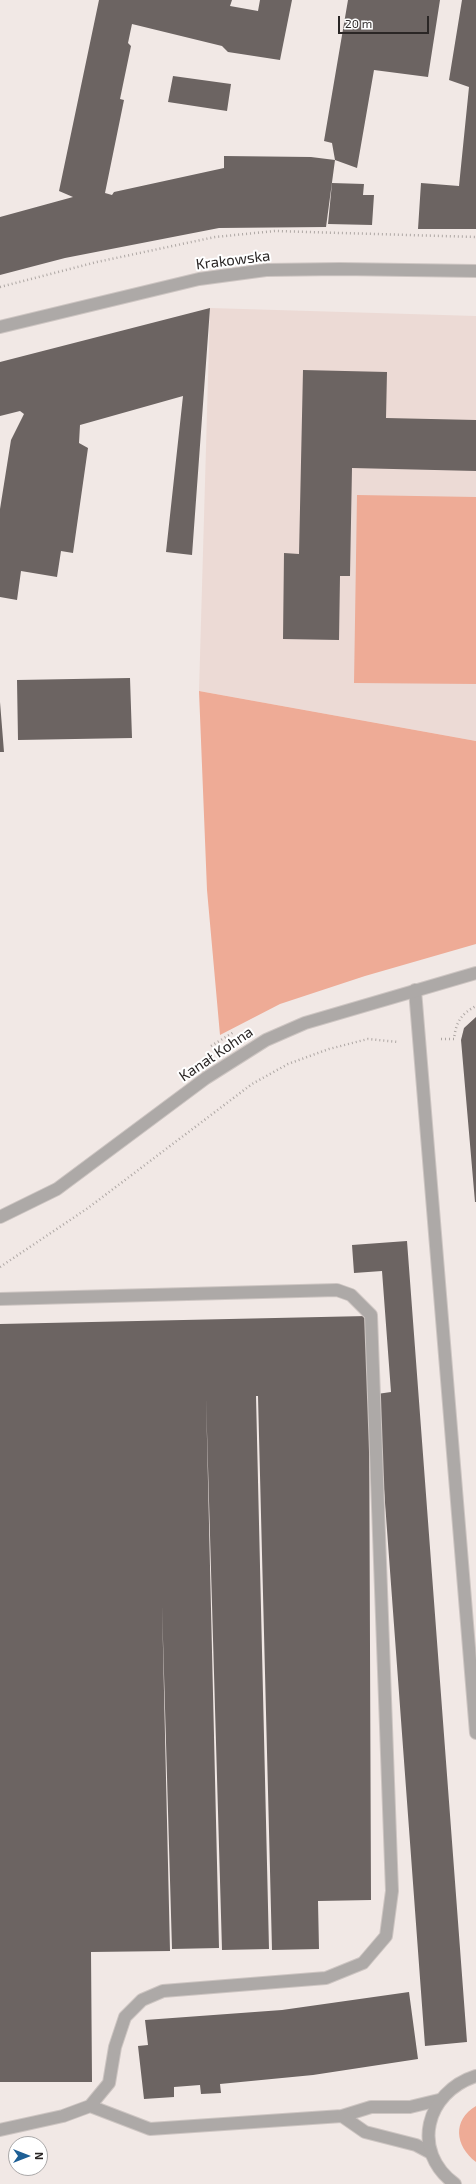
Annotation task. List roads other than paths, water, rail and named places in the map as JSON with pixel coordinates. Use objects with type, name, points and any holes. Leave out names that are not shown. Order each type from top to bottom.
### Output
[{"type":"street","name":"Krakowska","points":[[0,327],[199,279],[266,270],[340,269],[476,271]]},
{"type":"street","name":"Kanał Kohna","points":[[0,1218],[57,1189],[206,1078],[266,1040],[305,1023],[476,973]]},
{"type":"street","points":[[415,990],[476,1733]]},
{"type":"street","points":[[0,1299],[337,1290],[351,1295],[371,1315],[392,1891],[386,1936],[363,1963],[326,1978],[163,1991],[142,2000],[125,2017],[114,2047],[110,2083],[90,2106],[63,2116],[0,2130]]},
{"type":"street","points":[[450,2182],[438,2167],[431,2153],[428,2135],[431,2116],[439,2100],[456,2084],[476,2076]]},
{"type":"street","points":[[90,2106],[150,2129],[342,2116],[371,2107],[410,2107],[439,2100]]},
{"type":"street","points":[[342,2116],[365,2132],[416,2145],[431,2153]]}]
